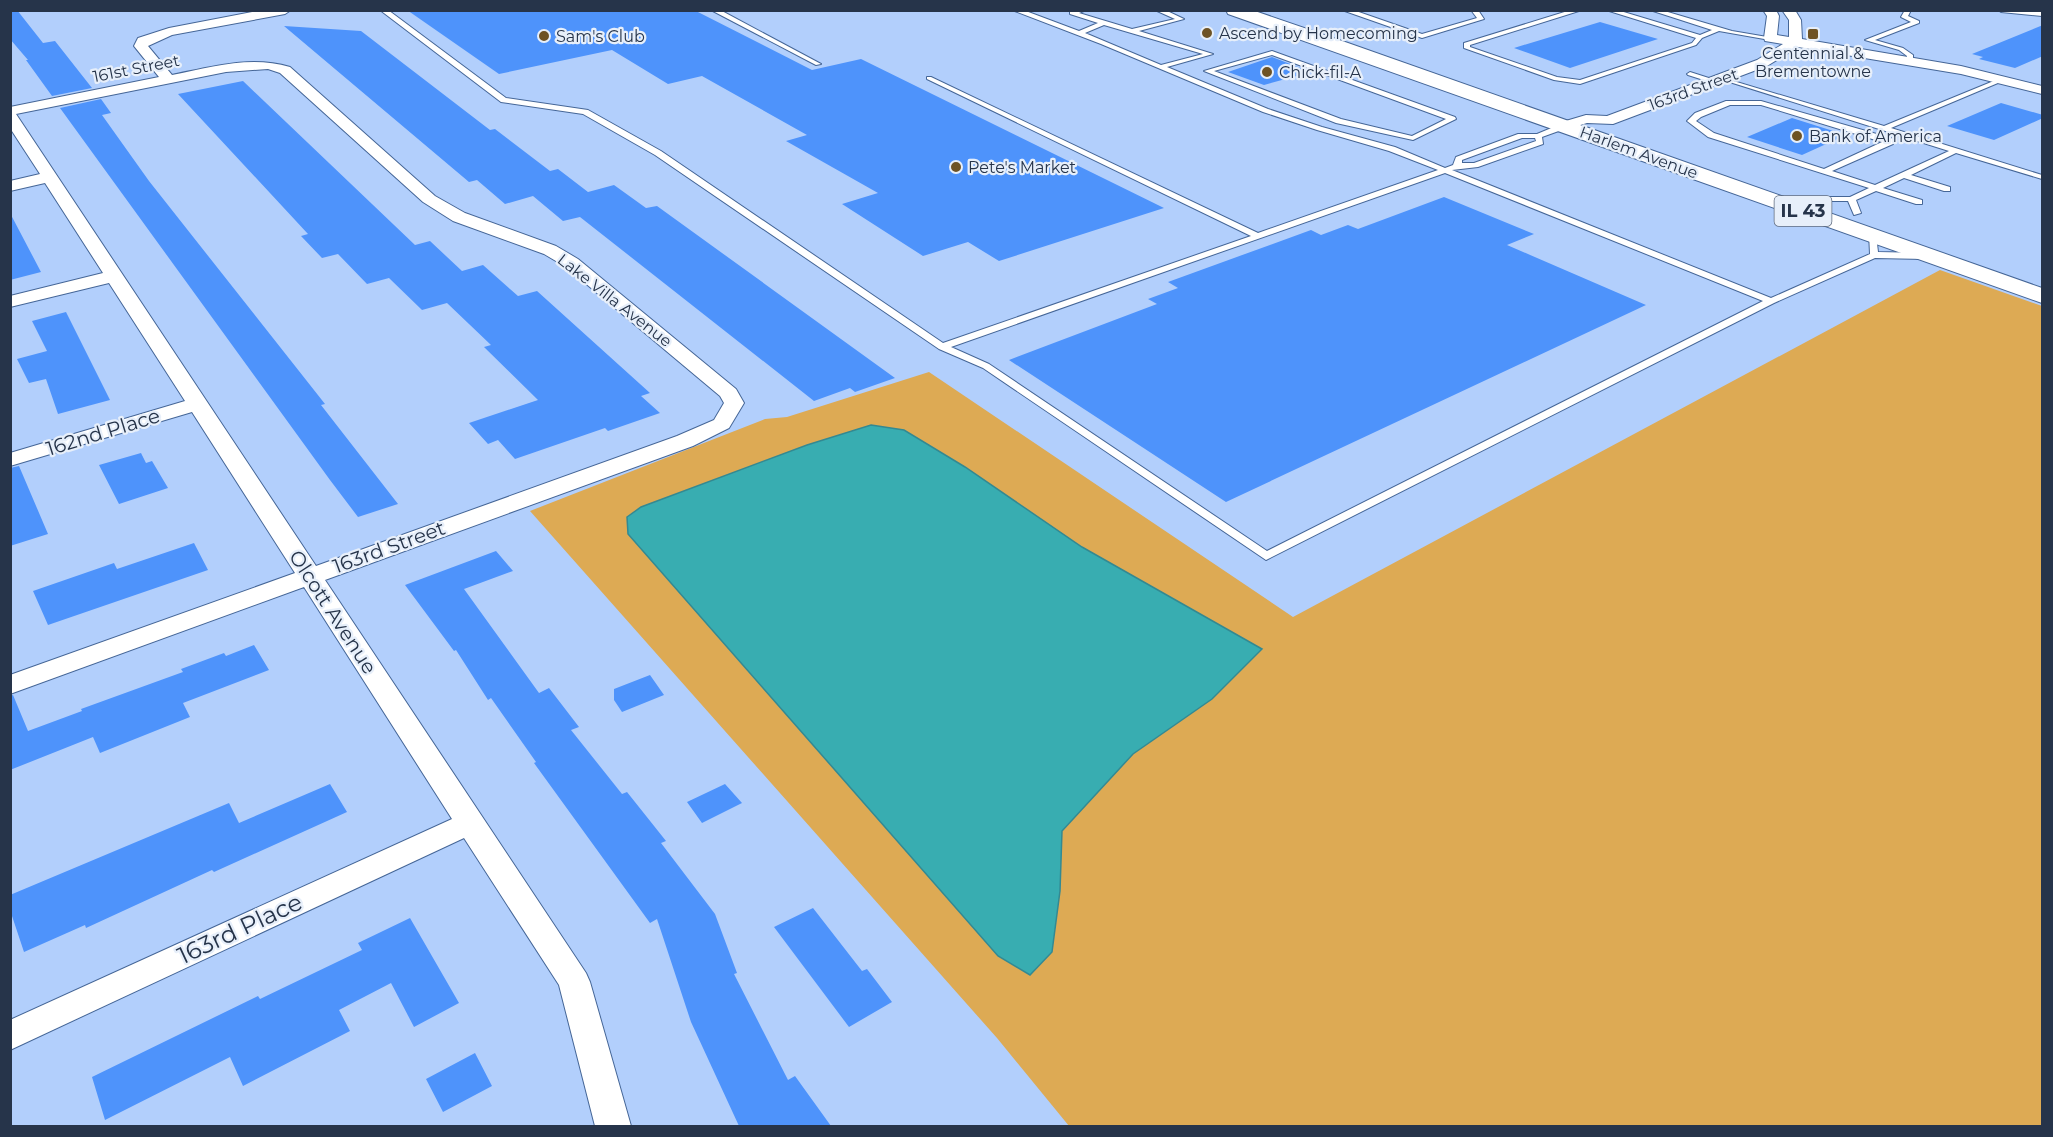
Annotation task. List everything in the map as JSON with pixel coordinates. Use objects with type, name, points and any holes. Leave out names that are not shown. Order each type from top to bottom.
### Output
[{"type":"main road","name":"Harlem Avenue","points":[[1234,10],[1815,199],[1854,206],[2043,278]]},
{"type":"main road","name":"Harlem Avenue","points":[[1277,10],[1575,122],[1873,245],[1931,256],[2043,296]]},
{"type":"street","points":[[169,80],[141,46],[142,41],[169,32],[285,10]]},
{"type":"street","points":[[1769,10],[1773,16],[1770,38],[1911,61],[2003,79],[2043,90]]},
{"type":"street","points":[[1788,10],[1795,20],[1796,42]]},
{"type":"street","name":"163rd Street","points":[[1684,76],[1750,52],[1770,38]]},
{"type":"street","name":"163rd Street","points":[[1575,122],[1608,121],[1762,63],[1796,42]]},
{"type":"street","name":"161st Street","points":[[10,111],[247,65],[269,65]]},
{"type":"street","name":"Lake Villa Avenue","points":[[269,65],[285,70],[429,198],[459,217],[550,250],[572,263],[729,393],[734,403],[729,414]]},
{"type":"street","points":[[1575,122],[1584,112],[1605,105]]},
{"type":"street","name":"Olcott Avenue","points":[[10,116],[574,982],[613,1126]]},
{"type":"street","points":[[10,186],[49,177]]},
{"type":"street","points":[[10,302],[115,276]]},
{"type":"street","name":"162nd Place","points":[[10,460],[196,404]]},
{"type":"street","name":"163rd Street","points":[[10,685],[685,441],[722,424],[729,414]]},
{"type":"street","name":"163rd Place","points":[[10,1036],[470,823]]},
{"type":"lane","points":[[383,10],[504,100],[585,112],[658,153],[942,347],[986,366],[1266,556],[1772,301],[1873,245]]},
{"type":"lane","points":[[714,10],[818,64]]},
{"type":"lane","points":[[1015,10],[1078,33],[1271,112],[1326,132],[1392,149],[1772,301]]},
{"type":"lane","points":[[1026,14],[1033,10]]},
{"type":"lane","points":[[1083,10],[1072,13],[1210,54],[1160,67]]},
{"type":"lane","points":[[1132,31],[1181,19],[1158,10]]},
{"type":"lane","points":[[1345,10],[1422,36],[1481,19],[1474,10]]},
{"type":"lane","points":[[1579,10],[1466,44],[1467,48],[1556,79],[1580,82],[1694,44],[1700,37],[1719,29]]},
{"type":"lane","points":[[1609,10],[1700,37]]},
{"type":"lane","points":[[1653,10],[1719,29],[1770,38]]},
{"type":"lane","points":[[1908,10],[1904,17],[1917,22],[1868,40],[1901,49],[1910,55],[1911,61]]},
{"type":"lane","points":[[2001,10],[2043,14]]},
{"type":"lane","points":[[1078,33],[1104,23]]},
{"type":"lane","points":[[1272,53],[1452,119],[1426,134],[1413,138],[1339,121],[1207,71],[1272,53]]},
{"type":"lane","points":[[1684,76],[1718,80],[2043,177]]},
{"type":"lane","points":[[929,78],[1258,236]]},
{"type":"lane","points":[[1885,128],[2003,79]]},
{"type":"lane","points":[[1890,142],[1761,103],[1729,103],[1698,115],[1691,122],[1711,135],[1919,202]]},
{"type":"lane","points":[[942,347],[1445,170],[1457,166],[1475,165],[1540,142],[1538,136],[1575,122]]},
{"type":"lane","points":[[1824,172],[1906,135]]},
{"type":"lane","points":[[1854,206],[1876,188],[1956,150]]},
{"type":"lane","points":[[1904,175],[1947,189]]},
{"type":"shaded area","points":[[1940,270],[2042,306],[2042,1126],[1069,1126],[997,1038],[530,511],[765,419],[787,417],[929,372],[1293,617]],"holes":[[[904,430],[965,467],[1082,547],[1212,699],[1133,754],[1062,831],[1060,891],[1052,952],[1030,975],[998,956],[628,534]]]},
{"type":"shaded area","points":[[871,425],[904,430],[965,467],[1082,547],[1262,649],[1212,699],[1133,754],[1062,831],[1060,891],[1052,952],[1030,975],[998,956],[628,534],[627,517],[641,507],[807,445]]},
{"type":"building","points":[[10,10],[17,10],[43,43],[55,41],[92,88],[52,96],[26,60],[28,60],[10,39]]},
{"type":"building","name":"Pete's Market","points":[[407,10],[694,10],[812,70],[861,59],[1164,208],[999,261],[968,242],[923,256],[842,204],[878,193],[786,141],[807,135],[702,76],[668,84],[612,50],[499,74]]},
{"type":"building","points":[[1600,22],[1658,39],[1570,68],[1514,48]]},
{"type":"building","points":[[2043,25],[2043,56],[2015,68],[1979,59],[1983,57],[1972,54]]},
{"type":"building","points":[[284,26],[361,31],[490,130],[495,129],[550,171],[558,169],[588,192],[614,185],[646,208],[657,206],[895,378],[855,392],[850,388],[814,401],[580,217],[563,221],[533,196],[505,204],[477,180],[469,182]]},
{"type":"building","name":"Chick-fil-A","points":[[1272,57],[1311,72],[1264,85],[1228,72]]},
{"type":"building","points":[[243,81],[415,245],[430,241],[462,271],[483,265],[518,296],[537,291],[650,393],[641,396],[660,413],[608,431],[605,428],[515,459],[498,440],[488,444],[469,423],[538,400],[484,347],[491,345],[447,303],[422,310],[389,278],[367,284],[338,254],[322,258],[301,236],[308,234],[178,94]]},
{"type":"building","points":[[101,99],[111,113],[102,115],[149,181],[325,404],[321,405],[398,504],[358,517],[60,108]]},
{"type":"building","points":[[2001,103],[2043,115],[2043,118],[1994,140],[1947,126]]},
{"type":"building","name":"Bank of America","points":[[1792,118],[1846,135],[1802,155],[1747,137]]},
{"type":"building","points":[[1444,197],[1534,234],[1507,245],[1646,305],[1226,502],[1009,360],[1157,304],[1148,299],[1178,288],[1168,282],[1311,230],[1321,235],[1348,225],[1358,229]]},
{"type":"building","points":[[10,213],[41,272],[10,280]]},
{"type":"building","points":[[66,312],[110,400],[58,414],[46,379],[29,383],[17,359],[47,351],[32,321]]},
{"type":"building","points":[[141,453],[146,463],[152,461],[168,488],[119,504],[99,465]]},
{"type":"building","points":[[19,466],[48,534],[10,546],[10,468]]},
{"type":"building","points":[[194,543],[208,570],[48,625],[33,591],[114,563],[117,569]]},
{"type":"building","points":[[496,551],[513,571],[464,589],[539,693],[549,688],[579,727],[571,730],[622,794],[627,792],[666,841],[661,843],[715,914],[737,973],[734,974],[788,1080],[795,1076],[831,1126],[739,1126],[691,1022],[657,919],[650,923],[534,763],[536,762],[491,698],[488,700],[456,650],[454,651],[405,585]]},
{"type":"building","points":[[254,645],[269,670],[183,703],[190,717],[100,753],[93,737],[10,770],[10,696],[13,695],[28,731],[183,672],[181,669]]},
{"type":"building","points":[[650,675],[664,695],[622,712],[614,700],[614,689]]},
{"type":"building","points":[[330,784],[347,812],[214,872],[212,870],[86,928],[85,925],[24,952],[10,910],[10,895],[229,803],[239,823]]},
{"type":"building","points":[[725,784],[742,803],[702,823],[687,802]]},
{"type":"building","points":[[813,908],[862,971],[867,969],[892,1002],[849,1027],[774,927]]},
{"type":"building","points":[[410,918],[459,1003],[414,1027],[391,983],[339,1010],[350,1031],[243,1086],[230,1057],[105,1120],[92,1077],[258,996],[260,999],[362,950],[358,943]]},
{"type":"building","points":[[475,1053],[492,1086],[443,1112],[426,1079]]},
{"type":"place","name":"Ascend by Homecoming","points":[[1207,33]]},
{"type":"place","name":"Centennial & Brementowne","points":[[1813,34]]},
{"type":"place","name":"Sam's Club","points":[[544,36]]},
{"type":"place","name":"Chick-fil-A","points":[[1267,72]]},
{"type":"place","name":"Bank of America","points":[[1797,136]]},
{"type":"place","name":"Pete's Market","points":[[956,167]]}]
